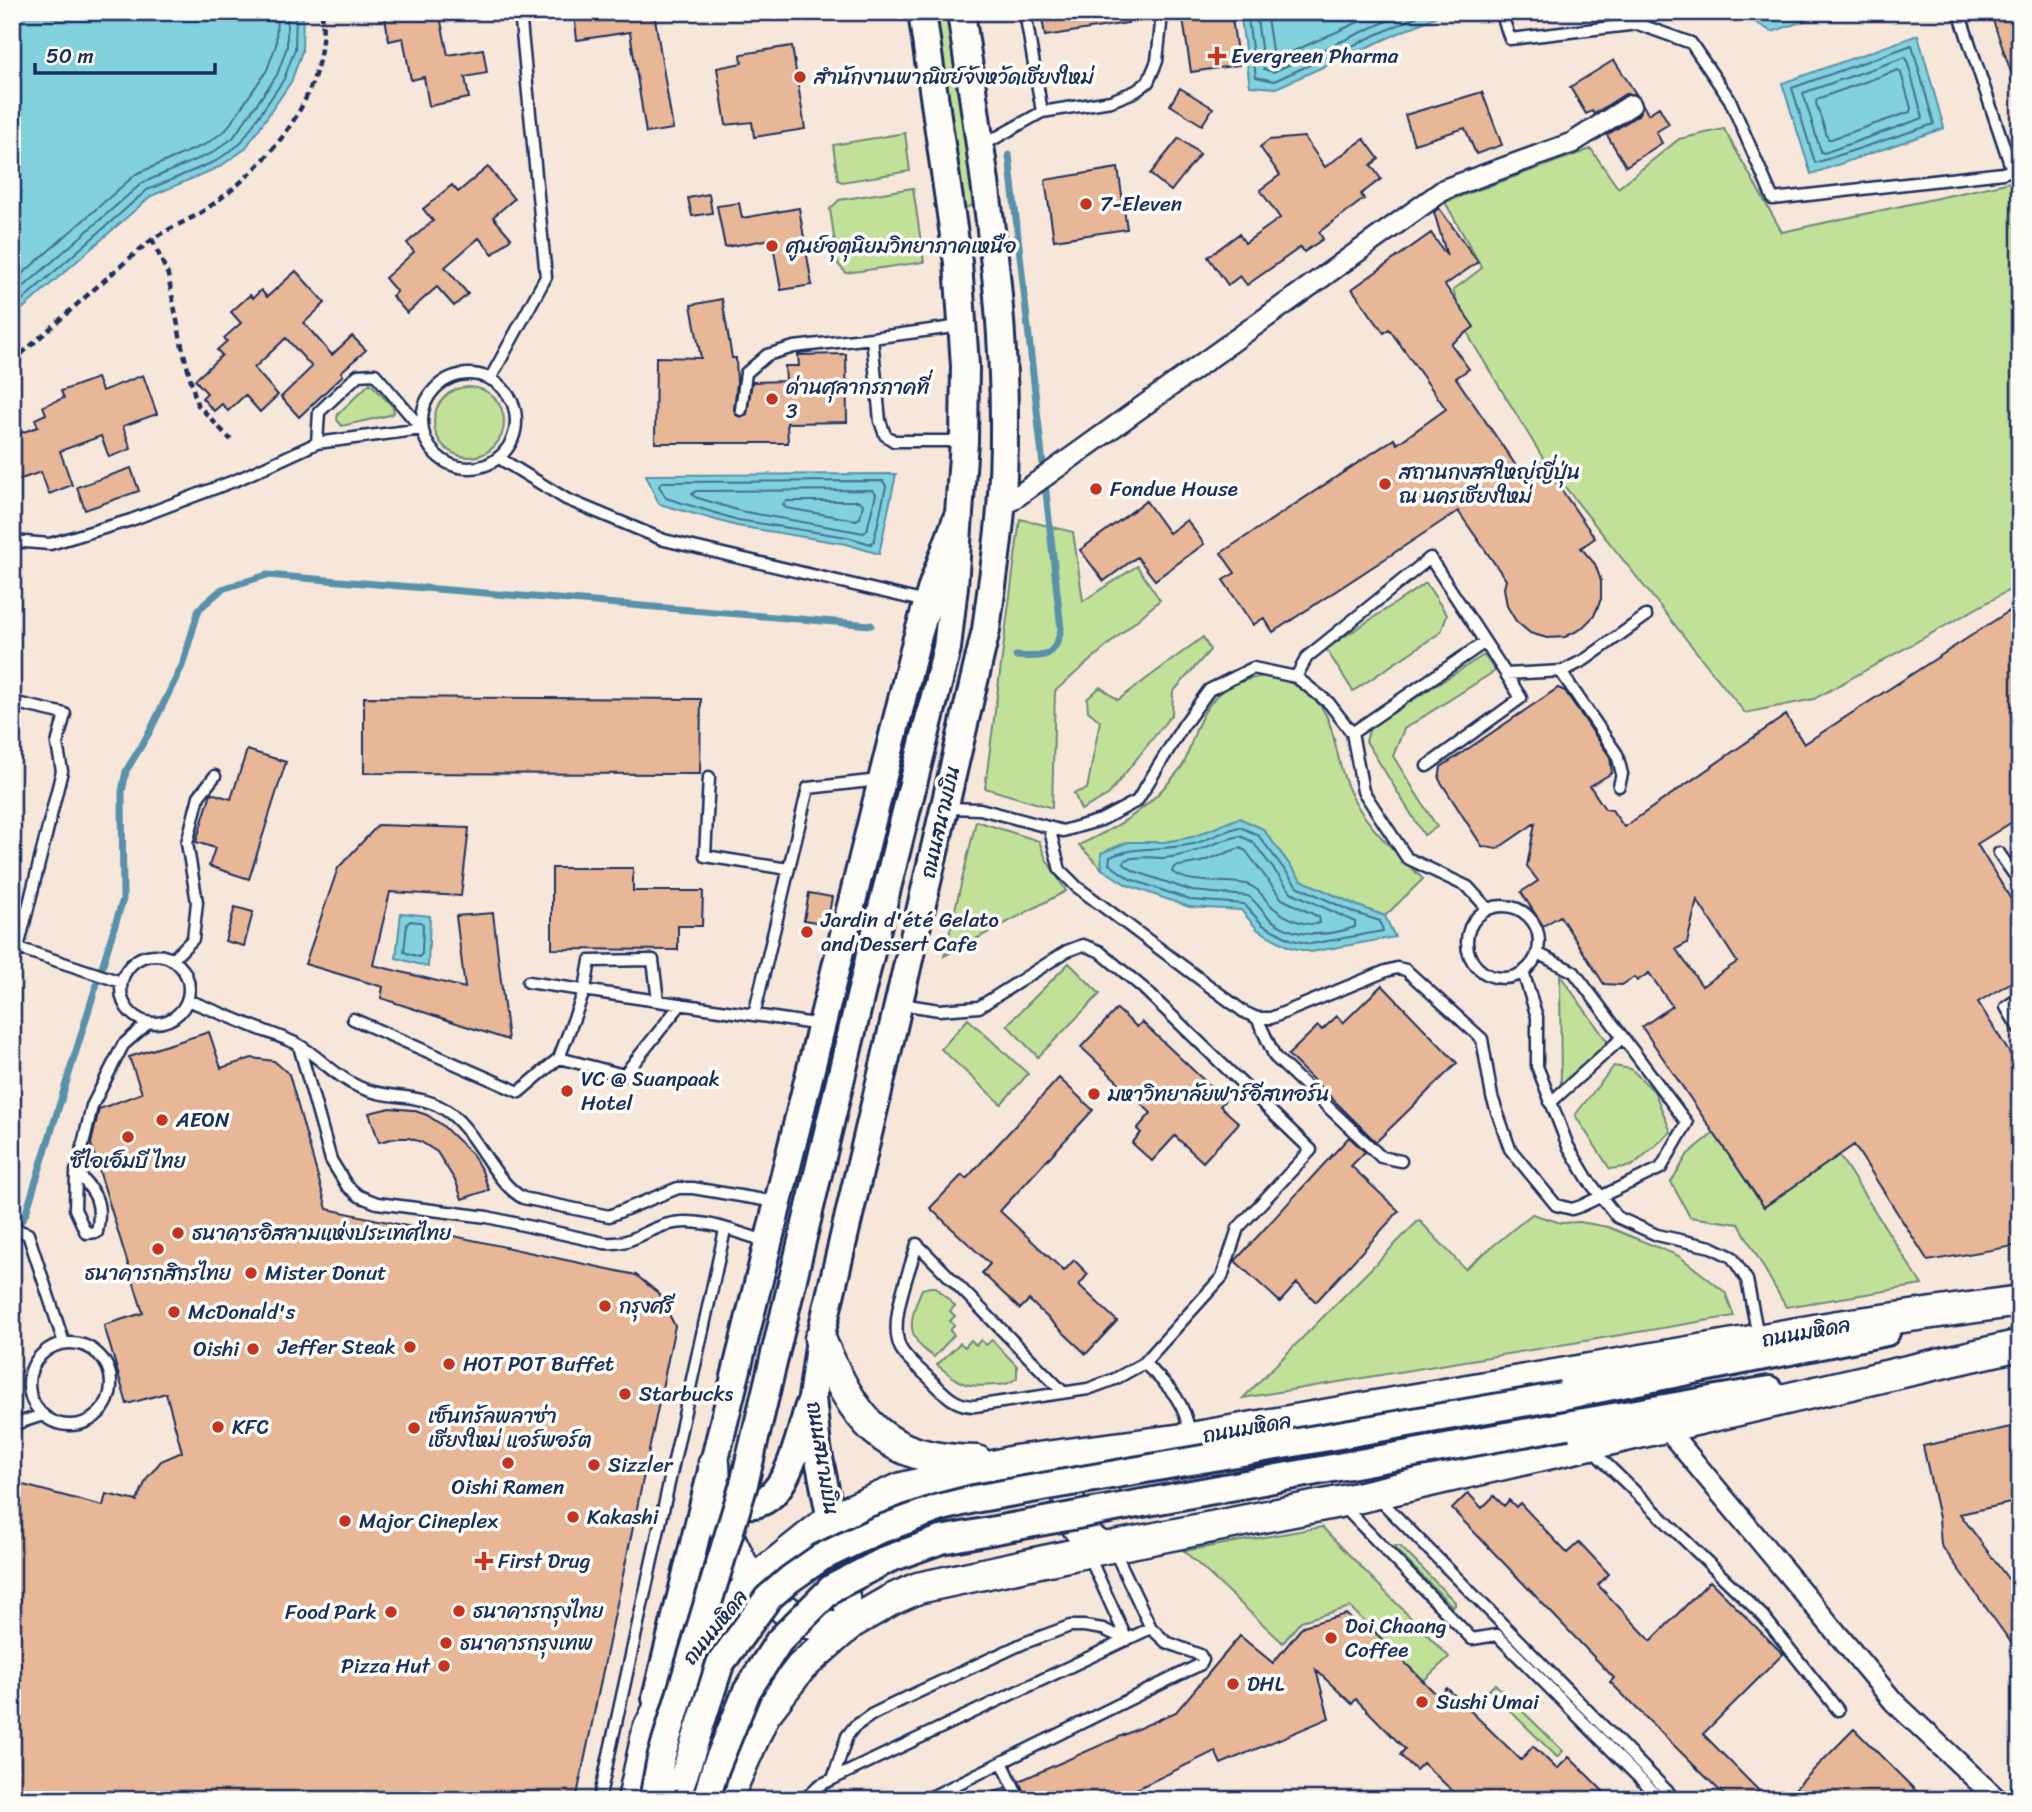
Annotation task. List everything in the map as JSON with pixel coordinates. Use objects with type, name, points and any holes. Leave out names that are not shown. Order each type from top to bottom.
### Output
[{"type":"main road","name":"ถนนสนามบิน","points":[[653,1800],[662,1758],[744,1484],[869,960],[947,648],[964,441],[963,326],[958,263],[922,12]]},
{"type":"main road","name":"ถนนสนามบิน","points":[[848,1626],[832,1518],[817,1448],[812,1398],[820,1339],[986,630],[1001,508],[1002,345],[997,276],[961,12]]},
{"type":"main road","name":"ถนนสนามบิน","points":[[648,1730],[715,1475],[822,1025],[927,603],[959,513]]},
{"type":"main road","name":"ถนนมหิดล","points":[[633,1800],[648,1730],[675,1676],[706,1635],[751,1583],[832,1518],[902,1488],[1014,1461],[1191,1438],[1838,1326],[2020,1301]]},
{"type":"main road","name":"ถนนมหิดล","points":[[676,1800],[720,1664],[768,1598],[820,1558],[876,1531],[939,1508],[974,1499],[1562,1395],[2020,1307]]},
{"type":"main road","points":[[820,1339],[843,1392],[886,1441],[947,1461],[1014,1461]]},
{"type":"main road","points":[[726,1800],[764,1715],[801,1667],[848,1626],[891,1600],[918,1588],[1339,1502],[1577,1435],[1666,1428],[2007,1348]]},
{"type":"main road","points":[[706,1800],[715,1769],[747,1691],[779,1641],[832,1588],[888,1559],[941,1540],[1577,1435],[2007,1348]]},
{"type":"main road","points":[[715,1475],[726,1498],[739,1503],[752,1505],[774,1495],[784,1480],[812,1398]]},
{"type":"main road","points":[[1091,1452],[1075,1467],[1069,1486],[1070,1511],[1074,1524],[1082,1535],[1101,1549]]},
{"type":"main road","points":[[715,1475],[723,1525],[751,1583],[802,1622],[848,1626]]},
{"type":"street","points":[[1001,508],[1445,189],[1572,143],[1631,105]]},
{"type":"street","points":[[1666,1428],[1894,1702],[1998,1800]]},
{"type":"lane","points":[[490,379],[546,276],[520,12]]},
{"type":"lane","points":[[1026,12],[1042,113]]},
{"type":"lane","points":[[980,146],[1042,113],[1111,101],[1136,91],[1149,82],[1157,61],[1161,24],[1159,12]]},
{"type":"lane","points":[[1501,12],[1510,39],[1638,24],[1691,43],[1730,100],[1773,199],[2003,173],[2016,168],[1959,12]]},
{"type":"lane","points":[[741,410],[746,373],[767,355],[794,348],[963,326]]},
{"type":"lane","points":[[872,338],[880,421],[886,435],[894,441],[964,441]]},
{"type":"lane","points":[[317,443],[319,412],[358,375],[375,374],[422,429],[428,445],[438,458],[453,466],[469,469],[485,466],[499,458],[509,446],[515,432],[516,416],[512,401],[503,388],[490,379],[473,374],[456,375],[440,383],[429,396],[422,412],[422,429]]},
{"type":"lane","points":[[12,541],[50,544],[131,520],[239,478],[317,443],[422,429]]},
{"type":"lane","points":[[499,458],[566,499],[664,540],[927,603]]},
{"type":"lane","points":[[1296,677],[1307,657],[1430,558],[1521,698],[1427,766]]},
{"type":"lane","points":[[1506,674],[1561,672],[1586,659],[1646,616]]},
{"type":"lane","points":[[1352,733],[1485,642]]},
{"type":"lane","points":[[944,807],[980,809],[1063,831],[1101,820],[1138,801],[1182,726],[1209,690],[1253,668],[1296,677],[1329,703],[1352,733],[1363,791],[1407,858],[1468,887],[1488,909]]},
{"type":"lane","points":[[1561,672],[1617,754],[1622,774],[1619,786]]},
{"type":"lane","points":[[12,702],[65,714],[57,744],[62,771],[12,963]]},
{"type":"lane","points":[[172,960],[193,939],[197,902],[187,843],[199,796],[215,776]]},
{"type":"lane","points":[[709,777],[705,856],[788,869]]},
{"type":"lane","points":[[754,1015],[808,788],[883,780]]},
{"type":"lane","points":[[1049,827],[1060,870],[1077,887],[1244,1012],[1257,1018],[1271,1018],[1386,971],[1397,968],[1406,970],[1482,1039],[1492,1097],[1510,1149],[1556,1205],[1572,1209],[1661,1168],[1687,1123],[1574,972],[1537,953]]},
{"type":"lane","points":[[1999,853],[2020,883]]},
{"type":"lane","points":[[1499,906],[1522,911],[1531,919],[1536,929],[1537,953],[1531,964],[1512,977],[1488,975],[1471,959],[1467,948],[1471,925],[1488,909],[1499,906]]},
{"type":"lane","points":[[898,1003],[939,1010],[979,1007],[1067,951],[1083,945],[1099,951],[1143,988],[1311,1150],[1238,1228],[1222,1277],[1144,1363],[1115,1379],[1088,1389],[975,1406],[963,1406],[952,1401],[900,1347],[896,1331],[898,1312],[918,1244],[1063,1392]]},
{"type":"lane","points":[[18,948],[121,982]]},
{"type":"lane","points":[[157,955],[172,960],[185,974],[189,986],[187,1000],[182,1010],[173,1018],[162,1023],[148,1023],[133,1016],[125,1007],[121,982],[134,962],[157,955]]},
{"type":"lane","points":[[353,1019],[519,1092],[559,1058],[585,989],[590,961],[653,960],[658,1001]]},
{"type":"lane","points":[[1522,972],[1537,1017],[1537,1066],[1568,1146],[1589,1181],[1617,1216],[1657,1235],[1711,1247],[1732,1257],[1747,1280],[1759,1340]]},
{"type":"lane","points":[[528,982],[822,1025]]},
{"type":"lane","points":[[2020,997],[2006,1007],[2020,1031]]},
{"type":"lane","points":[[187,1000],[299,1045],[329,1070],[361,1088],[417,1097],[444,1109],[468,1131],[512,1191],[523,1198],[609,1216],[678,1188],[693,1188],[780,1203]]},
{"type":"lane","points":[[559,1058],[624,1075],[681,1004]]},
{"type":"lane","points":[[1257,1018],[1275,1057],[1381,1157],[1401,1161]]},
{"type":"lane","points":[[76,1171],[95,1192],[101,1213],[97,1232],[86,1233],[75,1209],[76,1171],[92,1106],[123,1045],[148,1023]]},
{"type":"lane","points":[[1550,1103],[1623,1037]]},
{"type":"lane","points":[[299,1045],[331,1160],[347,1186],[359,1196],[377,1203],[477,1216],[621,1244],[667,1224],[696,1222],[770,1242]]},
{"type":"lane","points":[[12,1228],[28,1234],[64,1343]]},
{"type":"lane","points":[[599,1800],[725,1230]]},
{"type":"lane","points":[[64,1343],[79,1343],[92,1349],[102,1359],[111,1380],[110,1394],[104,1408],[93,1418],[80,1424],[62,1424],[43,1415],[31,1397],[30,1372],[37,1359],[47,1349],[64,1343]]},
{"type":"lane","points":[[1144,1363],[1176,1394],[1185,1412],[1191,1438]]},
{"type":"lane","points":[[12,1425],[43,1415]]},
{"type":"lane","points":[[1577,1435],[1764,1616],[1838,1710]]},
{"type":"lane","points":[[1374,1493],[1676,1800]]},
{"type":"lane","points":[[1339,1502],[1472,1639],[1497,1635],[1661,1800]]},
{"type":"lane","points":[[925,1800],[1201,1664],[1203,1660],[1200,1656],[1166,1642],[1151,1628],[1101,1549]]},
{"type":"lane","points":[[1101,1549],[1127,1640]]},
{"type":"lane","points":[[833,1779],[847,1736],[854,1727],[871,1715],[912,1695],[1024,1643],[1070,1626],[1103,1629],[1127,1640]]},
{"type":"lane","points":[[804,1800],[815,1788],[833,1779],[1151,1628]]},
{"type":"lane","points":[[1002,1762],[1020,1800]]},
{"type":"path","points":[[12,362],[152,239],[201,213],[251,173],[281,139],[303,105],[320,58],[321,12]]},
{"type":"path","points":[[152,239],[168,275],[197,404],[231,440]]},
{"type":"green space","points":[[935,12],[949,12],[976,200],[974,205],[964,208],[961,203]]},
{"type":"green space","points":[[1724,129],[1782,232],[2020,180],[2020,584],[1814,699],[1745,713],[1546,463],[1471,340],[1453,290],[1482,268],[1445,202],[1591,149],[1618,188],[1679,139]]},
{"type":"green space","points":[[905,133],[910,171],[842,182],[838,180],[833,145]]},
{"type":"green space","points":[[913,188],[924,262],[846,273],[838,264],[830,209],[839,200]]},
{"type":"green space","points":[[370,383],[393,407],[394,412],[342,426],[337,420],[338,414]]},
{"type":"green space","points":[[469,387],[494,397],[504,422],[494,447],[469,457],[444,447],[434,422],[444,397]]},
{"type":"green space","points":[[1020,519],[1073,532],[1083,601],[1137,566],[1160,600],[1055,691],[1052,808],[985,788]]},
{"type":"green space","points":[[1426,583],[1447,615],[1441,632],[1353,691],[1326,649]]},
{"type":"green space","points":[[1203,637],[1210,650],[1173,692],[1172,714],[1108,795],[1081,810],[1074,793],[1087,789],[1100,721],[1088,711],[1087,699],[1100,687],[1118,700]]},
{"type":"green space","points":[[1484,655],[1495,671],[1404,729],[1393,756],[1437,827],[1424,835],[1366,741],[1370,727]]},
{"type":"green space","points":[[1265,676],[1292,683],[1310,694],[1322,708],[1330,724],[1345,781],[1355,802],[1378,834],[1423,879],[1385,916],[1301,880],[1263,829],[1239,818],[1193,837],[1165,842],[1127,842],[1102,853],[1102,869],[1079,845],[1135,814],[1158,794],[1181,768],[1198,724],[1218,695],[1238,683]]},
{"type":"green space","points":[[976,821],[1039,841],[1046,859],[1066,891],[944,956]]},
{"type":"green space","points":[[1069,963],[1100,994],[1038,1057],[1007,1025]]},
{"type":"green space","points":[[1560,975],[1609,1044],[1561,1095]]},
{"type":"green space","points":[[968,1019],[1028,1074],[1001,1104],[941,1049]]},
{"type":"green space","points":[[1614,1066],[1631,1069],[1654,1091],[1671,1132],[1632,1166],[1610,1169],[1575,1115]]},
{"type":"green space","points":[[1714,1133],[1764,1207],[1839,1155],[1922,1285],[1786,1307],[1739,1224],[1690,1217],[1671,1182],[1688,1154]]},
{"type":"green space","points":[[1532,1214],[1561,1223],[1580,1222],[1608,1227],[1679,1256],[1725,1292],[1734,1316],[1243,1398],[1419,1220],[1465,1269]]},
{"type":"green space","points":[[936,1287],[955,1306],[950,1311],[955,1316],[950,1321],[954,1325],[950,1331],[954,1335],[934,1357],[918,1342],[912,1327],[914,1309],[922,1289]]},
{"type":"green space","points":[[971,1340],[976,1345],[981,1340],[986,1345],[992,1340],[1017,1366],[1017,1378],[1004,1384],[969,1385],[937,1365],[960,1343],[965,1347]]},
{"type":"green space","points":[[1322,1527],[1449,1657],[1423,1681],[1350,1607],[1301,1621],[1283,1643],[1184,1551]]},
{"type":"green space","points":[[1395,1546],[1400,1546],[1455,1605],[1452,1606]]},
{"type":"green space","points":[[1495,1684],[1563,1751],[1557,1757],[1489,1690]]},
{"type":"water","points":[[12,12],[303,12],[302,51],[291,82],[245,149],[219,167],[151,196],[12,318]]},
{"type":"water","points":[[1240,12],[1433,12],[1435,17],[1276,88],[1250,86]]},
{"type":"water","points":[[1738,12],[1830,12],[1772,32]]},
{"type":"water","points":[[1918,35],[1944,128],[1811,174],[1782,83]]},
{"type":"water","points":[[896,474],[879,554],[846,544],[737,526],[659,504],[646,475]]},
{"type":"water","points":[[1239,818],[1263,829],[1301,880],[1385,916],[1395,937],[1311,952],[1289,947],[1258,930],[1241,910],[1189,907],[1127,885],[1102,869],[1101,853],[1128,842],[1165,842],[1193,837]]},
{"type":"water","points":[[401,913],[430,916],[428,967],[396,958]]},
{"type":"building","points":[[384,12],[439,12],[448,55],[483,49],[487,73],[465,77],[469,98],[429,106],[424,77],[411,80],[403,38],[389,41]]},
{"type":"building","points":[[574,12],[654,12],[673,129],[646,133],[630,32],[577,40]]},
{"type":"building","points":[[1041,12],[1127,12],[1128,23],[1045,36]]},
{"type":"building","points":[[1182,12],[1231,12],[1239,65],[1191,72]]},
{"type":"building","points":[[1990,12],[2020,12],[2020,88],[2017,89]]},
{"type":"building","points":[[792,46],[805,129],[754,137],[752,122],[726,125],[717,68],[742,63],[741,54]]},
{"type":"building","points":[[1614,60],[1636,94],[1625,94],[1594,114],[1592,111],[1586,114],[1570,87]]},
{"type":"building","points":[[1180,88],[1213,108],[1202,125],[1170,105]]},
{"type":"building","points":[[1482,92],[1502,145],[1476,154],[1465,128],[1414,144],[1405,115]]},
{"type":"building","points":[[1643,105],[1648,114],[1659,107],[1669,124],[1656,132],[1662,143],[1626,166],[1607,135],[1638,115]]},
{"type":"building","points":[[1304,137],[1325,167],[1364,139],[1379,159],[1371,165],[1381,179],[1361,194],[1364,199],[1319,232],[1323,239],[1304,252],[1301,247],[1247,285],[1240,276],[1228,285],[1208,257],[1239,234],[1245,243],[1280,218],[1260,190],[1280,175],[1260,147],[1269,140]]},
{"type":"building","points":[[1179,138],[1200,154],[1171,191],[1150,174]]},
{"type":"building","points":[[488,167],[514,199],[493,217],[511,238],[493,254],[479,238],[445,267],[468,294],[454,306],[437,287],[407,313],[392,296],[397,292],[385,278],[414,252],[407,243],[433,221],[423,209],[452,185],[458,192]]},
{"type":"building","name":"7-Eleven","points":[[1118,168],[1127,229],[1054,240],[1045,180]]},
{"type":"building","points":[[709,194],[712,213],[692,216],[688,198]]},
{"type":"building","points":[[739,203],[742,218],[799,208],[812,285],[781,290],[772,239],[725,247],[717,206]]},
{"type":"building","points":[[1439,208],[1478,262],[1445,285],[1474,327],[1451,344],[1469,369],[1456,378],[1523,476],[1542,462],[1595,538],[1581,548],[1595,564],[1601,581],[1601,599],[1594,616],[1581,629],[1565,637],[1547,638],[1530,633],[1516,621],[1507,606],[1504,588],[1506,580],[1458,511],[1273,632],[1264,618],[1253,625],[1223,580],[1235,573],[1221,553],[1394,439],[1397,444],[1446,409],[1389,329],[1384,333],[1352,289],[1431,233],[1447,256],[1434,212]]},
{"type":"building","points":[[296,271],[325,303],[304,323],[332,355],[352,336],[366,350],[341,372],[343,375],[299,417],[281,397],[312,367],[286,338],[254,368],[278,395],[260,412],[245,395],[228,411],[222,404],[214,411],[202,398],[207,393],[195,380],[222,355],[217,350],[227,341],[224,338],[241,323],[231,312],[250,295],[253,298],[261,290],[267,297]]},
{"type":"building","points":[[722,299],[732,358],[736,358],[736,415],[741,417],[747,414],[752,382],[786,381],[785,366],[799,366],[798,355],[846,354],[847,422],[787,423],[788,443],[655,443],[656,357],[701,358],[691,305]]},
{"type":"building","points":[[143,375],[157,414],[123,426],[131,449],[109,457],[101,436],[60,451],[72,485],[49,494],[41,472],[12,482],[12,436],[38,427],[35,419],[46,414],[43,406],[64,398],[61,391],[97,378],[102,391]]},
{"type":"building","points":[[131,468],[139,491],[85,510],[77,487]]},
{"type":"building","points":[[1146,501],[1169,533],[1187,520],[1204,544],[1155,580],[1137,557],[1104,581],[1080,550]]},
{"type":"building","points":[[2020,604],[2020,817],[1977,844],[2020,914],[2020,977],[1978,1002],[2020,1070],[2020,1245],[1928,1261],[1854,1145],[1764,1207],[1642,1027],[1672,1006],[1649,973],[1637,981],[1634,977],[1622,985],[1604,984],[1560,916],[1543,926],[1521,892],[1538,881],[1527,866],[1535,823],[1497,849],[1482,846],[1439,779],[1441,767],[1558,688],[1565,691],[1610,757],[1612,773],[1590,786],[1605,809],[1612,810],[1624,827],[1786,715],[1804,744]],"holes":[[[1697,900],[1737,962],[1702,986],[1676,949],[1687,943]]]},
{"type":"building","points":[[364,697],[701,699],[700,774],[364,773]]},
{"type":"building","points":[[247,750],[286,762],[249,879],[209,866],[215,848],[196,842],[211,793],[231,799]]},
{"type":"building","points":[[378,825],[469,828],[461,896],[390,892],[373,965],[465,988],[456,916],[493,913],[508,1040],[381,998],[383,987],[305,964],[338,868]]},
{"type":"building","points":[[552,868],[633,868],[633,891],[703,891],[702,926],[678,926],[678,950],[552,949]]},
{"type":"building","points":[[809,893],[832,897],[827,924],[804,920]]},
{"type":"building","points":[[235,907],[253,912],[244,946],[225,941]]},
{"type":"building","points":[[1382,985],[1457,1063],[1376,1142],[1288,1055],[1318,1026],[1322,1030],[1337,1016],[1343,1023]]},
{"type":"building","points":[[1117,1009],[1137,1027],[1142,1022],[1225,1100],[1220,1106],[1239,1123],[1203,1162],[1175,1136],[1152,1161],[1132,1143],[1141,1133],[1137,1129],[1151,1113],[1081,1047]]},
{"type":"building","name":"เซ็นทรัลพลาซ่า เชียงใหม่ แอร์พอร์ต","points":[[209,1032],[221,1068],[252,1058],[274,1061],[289,1074],[327,1209],[636,1275],[658,1293],[675,1326],[576,1800],[12,1800],[12,1482],[103,1506],[106,1494],[137,1501],[147,1478],[161,1461],[182,1452],[166,1393],[127,1404],[104,1325],[143,1313],[91,1144],[99,1109],[142,1093],[129,1057]]},
{"type":"building","points":[[1059,1078],[1093,1110],[1000,1211],[1064,1271],[1074,1260],[1088,1274],[1079,1285],[1117,1321],[1086,1354],[1029,1300],[1020,1309],[982,1273],[990,1264],[930,1208],[962,1175],[966,1179]]},
{"type":"building","points":[[390,1108],[412,1110],[427,1115],[442,1125],[472,1154],[489,1190],[462,1199],[456,1182],[437,1152],[409,1138],[379,1142],[369,1113]]},
{"type":"building","points":[[1349,1137],[1365,1152],[1351,1166],[1399,1211],[1316,1302],[1297,1283],[1280,1302],[1235,1261]]},
{"type":"building","points":[[2020,1425],[2020,1501],[1960,1514],[2020,1595],[2020,1655],[1941,1545],[1939,1518],[1923,1446]]},
{"type":"building","points":[[1468,1493],[1482,1508],[1494,1496],[1504,1506],[1509,1500],[1516,1507],[1520,1503],[1567,1553],[1579,1542],[1609,1574],[1598,1585],[1651,1641],[1710,1581],[1783,1654],[1703,1734],[1768,1800],[1729,1800],[1610,1682],[1614,1678],[1452,1509]]},
{"type":"building","points":[[1346,1614],[1360,1628],[1366,1623],[1438,1696],[1447,1688],[1521,1760],[1533,1746],[1557,1769],[1569,1757],[1612,1800],[1462,1800],[1423,1763],[1416,1770],[1400,1755],[1405,1749],[1356,1699],[1352,1704],[1316,1670],[1329,1718],[1221,1764],[1215,1751],[1114,1800],[1027,1800],[1019,1781],[1176,1712],[1240,1636],[1273,1663],[1303,1626]]},
{"type":"building","points":[[1854,1729],[1925,1800],[1784,1800]]},
{"type":"building","points":[[1006,1787],[1012,1800],[976,1800]]},
{"type":"waterway","points":[[1009,155],[1061,629],[1051,651],[1041,656],[1016,656]]},
{"type":"waterway","points":[[12,1236],[26,1213],[123,899],[122,792],[126,771],[149,733],[182,666],[199,609],[222,589],[267,575],[871,625]]},
{"type":"place","name":"Evergreen Pharma","points":[[1217,56]]},
{"type":"place","name":"สำนักงานพาณิชย์จังหวัดเชียงใหม่","points":[[800,77]]},
{"type":"place","name":"7-Eleven","points":[[1086,204]]},
{"type":"place","name":"ศูนย์อุตุนิยมวิทยาภาคเหนือ","points":[[772,246]]},
{"type":"place","name":"ด่านศุลากรภาคที่ 3","points":[[772,399]]},
{"type":"place","name":"สถานกงสุลใหญ่ญี่ปุ่น ณ นครเชียงใหม่","points":[[1385,484]]},
{"type":"place","name":"Fondue House","points":[[1096,489]]},
{"type":"place","name":"Jardin d'été Gelato and Dessert Cafe","points":[[807,932]]},
{"type":"place","name":"VC @ Suanpaak Hotel","points":[[567,1091]]},
{"type":"place","name":"มหาวิทยาลัยฟาร์อีสเทอร์น","points":[[1094,1094]]},
{"type":"place","name":"AEON","points":[[162,1120]]},
{"type":"place","name":"ซีไอเอ็มบี ไทย","points":[[128,1137]]},
{"type":"place","name":"ธนาคารอิสลามแห่งประเทศไทย","points":[[178,1233]]},
{"type":"place","name":"ธนาคารกสิกรไทย","points":[[158,1249]]},
{"type":"place","name":"Mister Donut","points":[[251,1273]]},
{"type":"place","name":"กรุงศรี","points":[[605,1306]]},
{"type":"place","name":"McDonald's","points":[[174,1312]]},
{"type":"place","name":"Jeffer Steak","points":[[410,1347]]},
{"type":"place","name":"Oishi","points":[[253,1349]]},
{"type":"place","name":"HOT POT Buffet","points":[[449,1364]]},
{"type":"place","name":"Starbucks","points":[[625,1394]]},
{"type":"place","name":"KFC","points":[[218,1427]]},
{"type":"place","name":"เซ็นทรัลพลาซ่า เชียงใหม่ แอร์พอร์ต","points":[[414,1428]]},
{"type":"place","name":"Oishi Ramen","points":[[508,1463]]},
{"type":"place","name":"Sizzler","points":[[594,1465]]},
{"type":"place","name":"Kakashi","points":[[573,1517]]},
{"type":"place","name":"Major Cineplex","points":[[345,1521]]},
{"type":"place","name":"First Drug","points":[[484,1561]]},
{"type":"place","name":"ธนาคารกรุงไทย","points":[[459,1611]]},
{"type":"place","name":"Food Park","points":[[391,1612]]},
{"type":"place","name":"Doi Chaang Coffee","points":[[1331,1638]]},
{"type":"place","name":"ธนาคารกรุงเทพ","points":[[446,1643]]},
{"type":"place","name":"Pizza Hut","points":[[444,1666]]},
{"type":"place","name":"DHL","points":[[1233,1684]]},
{"type":"place","name":"Sushi Umai","points":[[1422,1702]]}]
